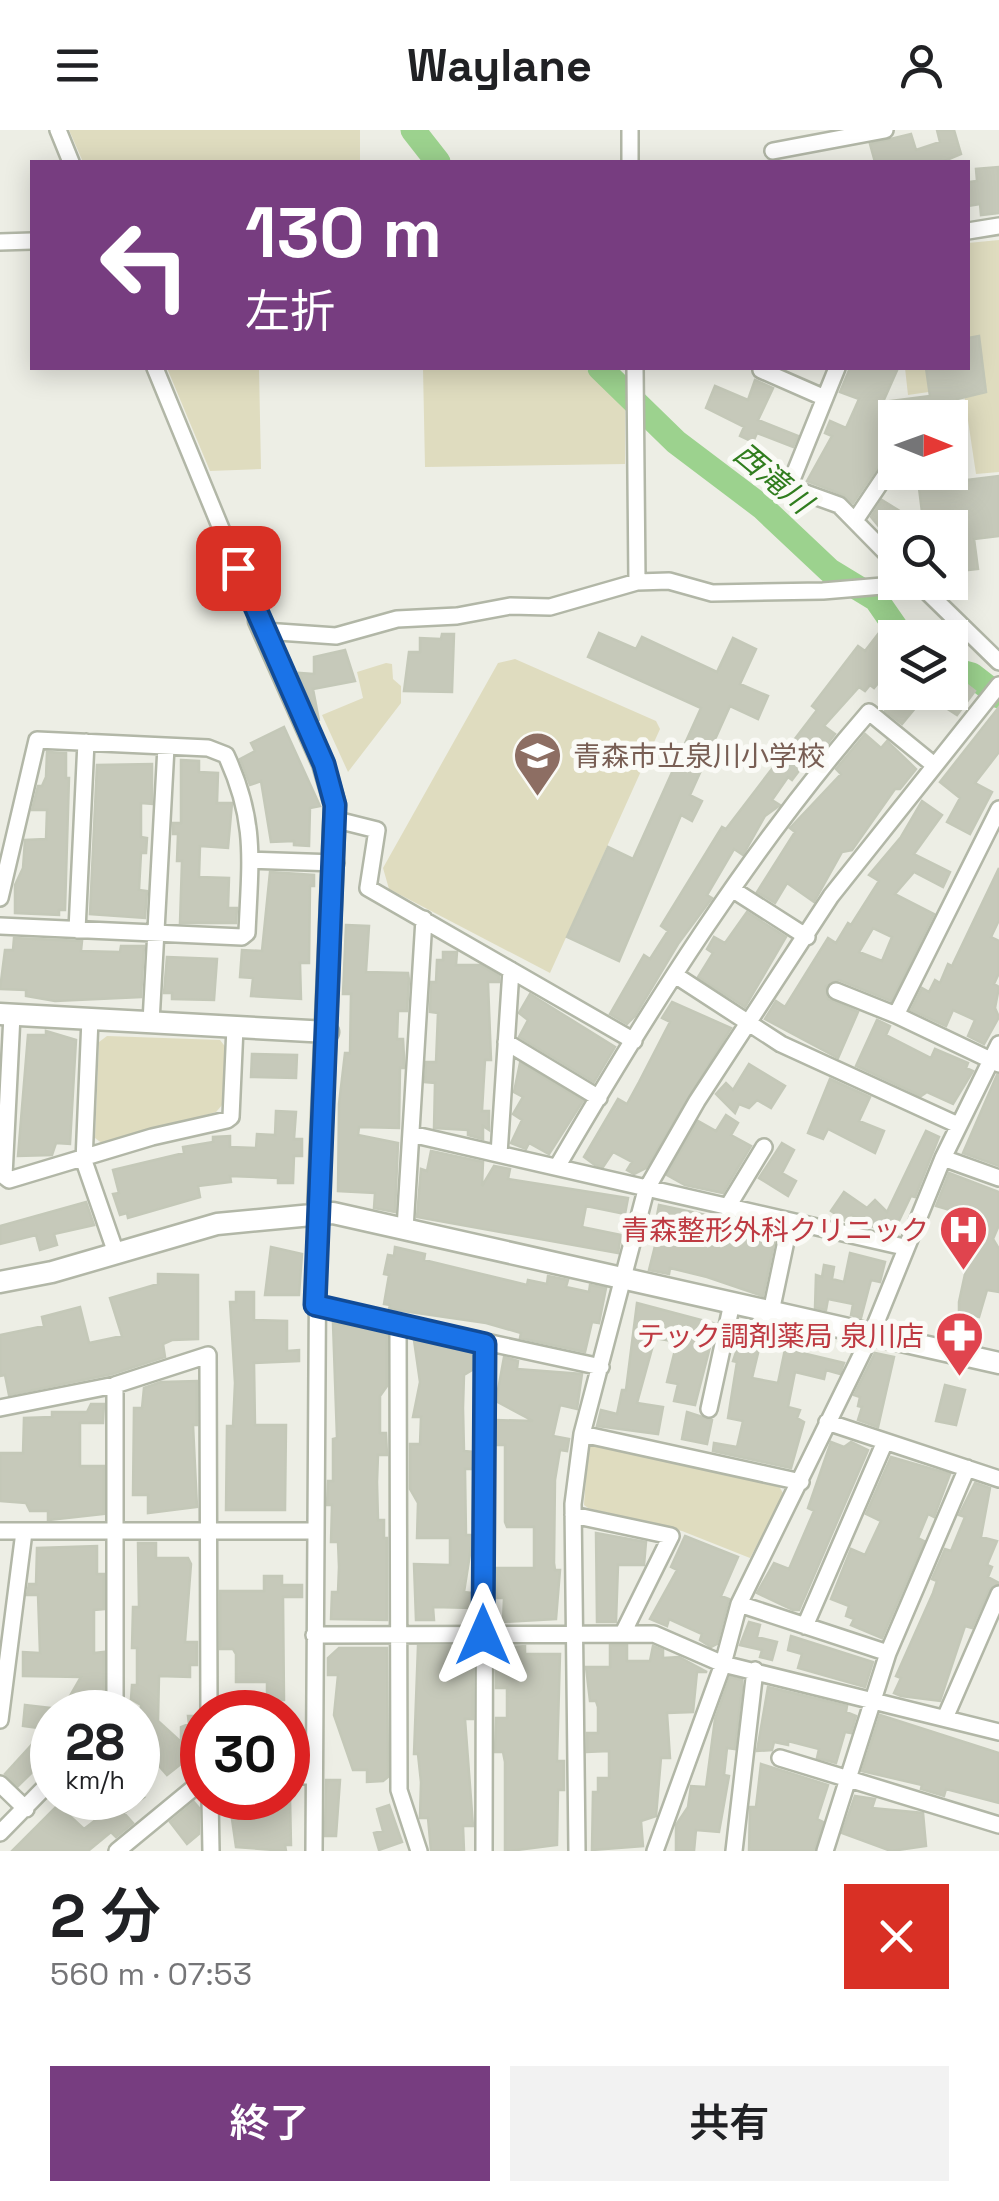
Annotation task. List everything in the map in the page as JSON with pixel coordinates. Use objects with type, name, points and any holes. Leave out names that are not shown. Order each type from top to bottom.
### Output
[{"type":"street","points":[[58,130],[70,160]]},
{"type":"street","points":[[630,130],[630,160]]},
{"type":"street","points":[[773,151],[819,137],[885,130]]},
{"type":"street","points":[[970,231],[999,226]]},
{"type":"street","points":[[0,242],[30,242]]},
{"type":"street","points":[[157,370],[262,626],[324,764],[337,820],[315,1305],[314,1851]]},
{"type":"street","points":[[635,370],[637,582]]},
{"type":"street","points":[[761,370],[825,398]]},
{"type":"street","points":[[837,370],[789,487],[839,505],[878,547]]},
{"type":"street","points":[[856,519],[878,486]]},
{"type":"street","points":[[262,626],[336,636],[397,619],[560,605],[637,582],[669,581],[712,593],[878,587]]},
{"type":"street","points":[[935,600],[999,662]]},
{"type":"street","points":[[576,1851],[573,1515],[582,1434],[646,1190],[831,896],[995,690]]},
{"type":"street","points":[[558,1167],[676,975],[798,794],[868,712],[934,765]]},
{"type":"street","points":[[77,930],[86,742]]},
{"type":"street","points":[[0,898],[35,743],[219,749],[226,755],[249,812],[247,933],[242,937],[0,926]]},
{"type":"street","points":[[151,1022],[166,747]]},
{"type":"street","points":[[896,1015],[999,809]]},
{"type":"street","points":[[337,820],[367,824],[377,830],[368,888],[634,1041]]},
{"type":"street","points":[[250,860],[336,862]]},
{"type":"street","points":[[735,891],[807,937]]},
{"type":"street","points":[[405,1229],[424,919]]},
{"type":"street","points":[[499,1154],[511,970]]},
{"type":"street","points":[[676,975],[747,1025],[842,1076],[958,1125]]},
{"type":"street","points":[[836,991],[995,1062]]},
{"type":"street","points":[[235,1027],[231,1117],[8,1180],[4,1176],[6,1015],[151,1022],[328,1032]]},
{"type":"street","points":[[90,1019],[84,1160],[116,1253]]},
{"type":"street","points":[[506,1042],[599,1098]]},
{"type":"street","points":[[655,1851],[723,1664],[740,1604],[871,1335],[943,1158],[995,1062],[999,1044]]},
{"type":"street","points":[[411,1134],[904,1247]]},
{"type":"street","points":[[727,1208],[764,1147]]},
{"type":"street","points":[[943,1158],[999,1178]]},
{"type":"street","points":[[0,1282],[217,1224],[318,1212],[999,1363]]},
{"type":"street","points":[[771,1312],[790,1222]]},
{"type":"street","points":[[709,1409],[732,1303]]},
{"type":"street","points":[[315,1305],[601,1367]]},
{"type":"street","points":[[398,1324],[399,1790],[420,1851]]},
{"type":"street","points":[[484,1851],[485,1344]]},
{"type":"street","points":[[0,1408],[116,1385],[208,1355],[209,1690]]},
{"type":"street","points":[[115,1690],[116,1385]]},
{"type":"street","points":[[826,1422],[884,1444],[999,1478]]},
{"type":"street","points":[[582,1434],[801,1482]]},
{"type":"street","points":[[805,1626],[884,1444]]},
{"type":"street","points":[[825,1851],[888,1653],[967,1468]]},
{"type":"street","points":[[573,1515],[671,1536],[623,1633]]},
{"type":"street","points":[[0,1531],[313,1531]]},
{"type":"street","points":[[0,1720],[24,1532]]},
{"type":"street","points":[[945,1718],[999,1594]]},
{"type":"street","points":[[740,1604],[888,1653]]},
{"type":"street","points":[[314,1636],[623,1633],[676,1641],[723,1664],[999,1732]]},
{"type":"street","points":[[734,1851],[755,1670]]},
{"type":"street","points":[[780,1758],[999,1825]]},
{"type":"street","points":[[0,1784],[26,1809]]},
{"type":"street","points":[[116,1851],[180,1800]]},
{"type":"street","points":[[0,1833],[30,1805]]},
{"type":"street","points":[[210,1820],[210,1851]]},
{"type":"shaded area","points":[[69,130],[360,130],[360,160],[82,160]]},
{"type":"shaded area","points":[[999,240],[999,472],[976,474],[968,400],[963,387],[908,395],[905,370],[970,370],[970,243]]},
{"type":"shaded area","points":[[168,370],[259,370],[261,469],[210,471]]},
{"type":"shaded area","points":[[423,370],[587,370],[625,409],[625,464],[425,467]]},
{"type":"shaded area","points":[[515,659],[656,721],[660,729],[550,973],[389,889],[383,868],[498,663]]},
{"type":"shaded area","points":[[392,664],[393,679],[401,686],[401,703],[348,772],[322,715],[363,698],[357,672]]},
{"type":"shaded area","points":[[107,1036],[220,1040],[227,1049],[223,1104],[216,1112],[103,1144],[95,1138],[99,1042]]},
{"type":"shaded area","points":[[596,1444],[779,1486],[784,1495],[750,1558],[682,1531],[588,1508],[584,1505],[588,1447]]},
{"type":"building","points":[[937,130],[954,130],[961,154],[947,160],[874,160],[870,144],[911,134],[916,150],[940,142]]},
{"type":"building","points":[[998,167],[999,213],[981,215],[980,204],[970,206],[970,182],[977,181],[976,169]]},
{"type":"building","points":[[979,336],[986,392],[957,400],[899,400],[930,396],[926,370],[970,370],[970,338]]},
{"type":"building","points":[[849,370],[897,370],[884,400],[878,400],[878,467],[853,503],[844,495],[807,481],[832,436],[825,433],[830,421],[846,428],[859,399],[840,392]]},
{"type":"building","points":[[755,380],[773,388],[758,420],[798,436],[793,447],[757,433],[753,442],[740,436],[744,427],[706,408],[715,386],[748,400]]},
{"type":"building","points":[[999,476],[999,536],[974,539],[978,569],[968,570],[968,510],[922,510],[919,490],[968,490],[968,480]]},
{"type":"building","points":[[882,500],[898,510],[878,510],[878,525],[871,517]]},
{"type":"building","points":[[599,633],[636,649],[642,637],[717,672],[733,638],[756,649],[740,684],[768,696],[758,719],[730,706],[690,795],[702,801],[692,821],[681,815],[619,961],[567,937],[608,847],[633,859],[701,708],[588,657]]},
{"type":"building","points":[[442,634],[454,634],[452,692],[404,691],[409,652],[420,652],[420,638],[441,639]]},
{"type":"building","points":[[878,634],[878,683],[865,691],[859,687],[824,726],[835,734],[825,747],[820,743],[792,780],[788,777],[772,800],[780,805],[765,816],[743,855],[734,849],[707,895],[712,898],[678,944],[635,1016],[627,1024],[610,1014],[644,955],[650,959],[668,931],[661,926],[722,827],[726,829],[817,710],[812,706],[858,646],[865,651]]},
{"type":"building","points":[[345,650],[355,681],[313,689],[319,721],[299,673],[314,674],[314,657]]},
{"type":"building","points":[[999,707],[999,752],[975,783],[992,792],[970,834],[947,822],[960,798],[940,782]]},
{"type":"building","points":[[886,710],[914,710],[902,724]]},
{"type":"building","points":[[284,727],[320,806],[310,808],[309,846],[294,845],[294,841],[271,842],[261,781],[250,785],[240,759],[255,751],[251,743]]},
{"type":"building","points":[[865,734],[881,748],[887,741],[916,769],[900,789],[895,789],[852,850],[842,852],[814,902],[787,883],[775,903],[757,892],[795,832],[790,828],[841,774],[836,769]]},
{"type":"building","points":[[47,752],[66,753],[69,778],[65,910],[59,910],[59,915],[15,913],[15,885],[23,868],[25,840],[46,839],[47,810],[32,810],[38,786],[46,777]]},
{"type":"building","points":[[181,760],[199,761],[199,772],[218,773],[217,803],[232,803],[228,848],[200,846],[199,877],[229,878],[228,908],[237,908],[236,923],[180,923],[182,861],[177,861],[178,834],[173,834],[173,823],[181,823]]},
{"type":"building","points":[[152,764],[152,804],[141,803],[141,837],[147,838],[146,853],[141,853],[139,890],[147,891],[145,918],[90,914],[97,765]]},
{"type":"building","points":[[922,801],[942,815],[914,854],[950,872],[943,887],[914,872],[895,894],[934,914],[891,1001],[839,980],[826,986],[828,999],[858,1012],[838,1058],[765,1019],[776,1001],[785,1007],[828,938],[836,943],[848,923],[851,925],[879,881],[869,875],[901,837]],"holes":[[[873,928],[892,937],[882,961],[859,952]]]},
{"type":"building","points":[[999,868],[999,920],[991,937],[999,941],[999,973],[994,984],[999,987],[995,1008],[999,1017],[984,1044],[968,1036],[975,1020],[953,1010],[946,1026],[911,1010],[922,988],[929,992],[935,980],[940,983],[948,964],[952,966]]},
{"type":"building","points":[[270,872],[314,875],[314,886],[310,886],[309,963],[300,963],[301,999],[251,996],[253,978],[240,977],[242,950],[262,951]]},
{"type":"building","points":[[747,912],[786,937],[745,1007],[698,977],[713,953],[707,949],[714,937],[725,943]]},
{"type":"building","points":[[346,925],[369,926],[366,972],[408,973],[407,1011],[398,1011],[397,1039],[403,1039],[404,1057],[404,1068],[400,1068],[399,1128],[359,1127],[358,1135],[398,1143],[395,1212],[374,1208],[375,1193],[338,1191],[339,1104],[345,1053],[350,1053],[351,994],[343,994]]},
{"type":"building","points":[[14,938],[82,941],[81,951],[120,952],[121,946],[144,946],[141,997],[55,1001],[26,996],[26,990],[0,989],[5,950],[13,950]]},
{"type":"building","points":[[443,952],[457,952],[456,965],[480,965],[499,976],[499,982],[488,982],[491,1060],[485,1060],[482,1111],[489,1111],[489,1130],[483,1126],[483,1139],[468,1135],[468,1130],[434,1128],[435,1083],[425,1082],[426,1062],[436,1062],[438,1013],[430,1012],[431,982],[436,982],[437,960],[443,960]]},
{"type":"building","points":[[167,957],[217,959],[214,1000],[172,999],[172,993],[164,993]]},
{"type":"building","points":[[530,994],[615,1047],[594,1082],[519,1037],[528,1020],[519,1013]]},
{"type":"building","points":[[672,1002],[731,1028],[646,1168],[634,1174],[627,1170],[632,1162],[613,1152],[603,1167],[595,1165],[584,1157],[618,1099],[627,1104],[670,1022],[662,1018]]},
{"type":"building","points":[[877,1020],[890,1026],[886,1035],[931,1058],[935,1049],[968,1063],[966,1068],[973,1071],[953,1104],[927,1092],[921,1096],[856,1066]]},
{"type":"building","points":[[46,1031],[76,1040],[70,1144],[56,1143],[52,1155],[18,1156],[28,1035],[46,1035]]},
{"type":"building","points":[[252,1054],[297,1055],[296,1078],[251,1077]]},
{"type":"building","points":[[520,1063],[583,1101],[549,1154],[529,1143],[526,1149],[511,1143],[522,1120],[513,1114],[523,1097],[514,1092]]},
{"type":"building","points":[[749,1064],[785,1086],[771,1108],[757,1100],[749,1108],[739,1104],[735,1113],[716,1094],[726,1083],[733,1090]]},
{"type":"building","points":[[999,1075],[999,1166],[963,1153]]},
{"type":"building","points":[[830,1079],[870,1097],[859,1121],[884,1131],[875,1153],[828,1129],[823,1139],[808,1133]]},
{"type":"building","points":[[276,1111],[296,1112],[294,1139],[302,1139],[302,1156],[294,1156],[293,1183],[278,1183],[278,1178],[230,1176],[231,1182],[198,1186],[200,1197],[128,1218],[127,1213],[120,1215],[113,1194],[119,1193],[113,1170],[184,1153],[183,1147],[213,1142],[213,1137],[230,1136],[230,1147],[256,1148],[257,1134],[275,1135]]},
{"type":"building","points":[[726,1115],[738,1123],[731,1135],[751,1146],[723,1193],[685,1185],[667,1175],[698,1121],[716,1131]]},
{"type":"building","points":[[926,1131],[939,1137],[915,1197],[911,1196],[896,1227],[886,1218],[877,1229],[852,1215],[847,1222],[831,1211],[844,1192],[867,1208],[875,1200],[887,1212]]},
{"type":"building","points":[[782,1143],[794,1150],[782,1173],[796,1181],[788,1196],[759,1178]]},
{"type":"building","points":[[431,1151],[483,1162],[482,1186],[494,1166],[510,1169],[508,1179],[628,1198],[625,1214],[586,1206],[582,1227],[621,1235],[618,1253],[417,1217],[421,1169],[427,1171]]},
{"type":"building","points":[[949,1173],[999,1192],[999,1225],[993,1239],[999,1249],[999,1292],[987,1290],[979,1317],[959,1312],[977,1218],[936,1206]]},
{"type":"building","points":[[86,1202],[94,1225],[54,1234],[57,1245],[40,1250],[36,1235],[0,1244],[0,1226]]},
{"type":"building","points":[[659,1205],[777,1230],[763,1296],[670,1268],[669,1274],[649,1270],[656,1242],[668,1245],[672,1225],[656,1221]]},
{"type":"building","points":[[271,1247],[302,1254],[299,1295],[265,1295]]},
{"type":"building","points":[[395,1247],[425,1254],[424,1260],[527,1285],[528,1280],[547,1284],[548,1276],[568,1280],[566,1287],[589,1292],[590,1285],[606,1288],[599,1323],[592,1322],[585,1352],[520,1338],[521,1333],[486,1323],[389,1309],[390,1305],[384,1304],[389,1275],[384,1274],[388,1255],[394,1256]]},
{"type":"building","points":[[850,1253],[885,1262],[880,1282],[871,1280],[861,1318],[851,1315],[853,1304],[828,1299],[826,1310],[815,1308],[816,1275],[822,1277],[824,1265],[834,1267],[832,1279],[844,1282]]},
{"type":"building","points":[[158,1274],[198,1275],[198,1339],[172,1340],[163,1344],[165,1357],[112,1374],[9,1395],[5,1375],[0,1376],[0,1335],[44,1326],[42,1317],[80,1307],[89,1343],[122,1336],[110,1298],[158,1284]]},
{"type":"building","points":[[236,1292],[254,1292],[254,1320],[287,1321],[287,1351],[299,1350],[299,1361],[254,1363],[255,1425],[286,1425],[285,1510],[226,1510],[227,1426],[233,1426],[235,1383],[230,1302],[236,1302]]},
{"type":"building","points":[[637,1303],[716,1324],[695,1405],[674,1401],[678,1384],[667,1382],[677,1342],[655,1338],[637,1403],[663,1407],[658,1434],[597,1426],[601,1410],[617,1414],[622,1390],[626,1390]]},
{"type":"building","points":[[747,1320],[765,1324],[752,1378],[778,1383],[789,1330],[802,1333],[798,1352],[844,1363],[840,1374],[826,1370],[824,1379],[795,1372],[788,1407],[800,1410],[797,1418],[804,1422],[791,1468],[713,1451],[714,1443],[737,1447],[743,1421],[728,1418],[737,1362],[733,1361]]},
{"type":"building","points":[[333,1323],[387,1332],[387,1386],[380,1396],[380,1433],[386,1433],[387,1455],[378,1455],[377,1482],[378,1520],[384,1520],[387,1538],[387,1620],[331,1619],[332,1592],[338,1592],[339,1567],[338,1542],[331,1542],[332,1505],[327,1505],[328,1481],[333,1481],[333,1439],[337,1438]]},
{"type":"building","points":[[414,1340],[472,1351],[472,1370],[464,1375],[463,1408],[464,1451],[474,1452],[474,1469],[465,1469],[466,1535],[473,1535],[464,1592],[473,1593],[473,1608],[433,1607],[434,1620],[416,1620],[414,1564],[450,1565],[450,1538],[417,1538],[418,1503],[410,1489],[410,1444],[420,1444],[421,1417],[413,1417],[420,1382]]},
{"type":"building","points":[[875,1353],[894,1357],[878,1427],[858,1420],[862,1407],[858,1406],[860,1397],[854,1395]]},
{"type":"building","points":[[504,1357],[518,1361],[517,1369],[582,1374],[577,1409],[560,1405],[553,1436],[569,1439],[567,1451],[560,1450],[555,1480],[554,1563],[555,1570],[560,1570],[556,1619],[503,1622],[504,1598],[496,1598],[496,1568],[534,1568],[534,1527],[507,1527],[505,1522],[505,1445],[496,1445],[496,1420],[533,1421],[496,1401]]},
{"type":"building","points":[[197,1381],[197,1425],[193,1425],[197,1507],[148,1513],[148,1495],[133,1495],[134,1408],[142,1408],[144,1388],[161,1382]]},
{"type":"building","points":[[945,1385],[965,1390],[956,1425],[936,1421]]},
{"type":"building","points":[[91,1404],[104,1404],[103,1423],[80,1423],[80,1466],[104,1466],[104,1514],[48,1520],[48,1511],[30,1511],[26,1503],[0,1501],[0,1453],[23,1453],[24,1418],[52,1417],[52,1412],[87,1412]]},
{"type":"building","points":[[687,1412],[712,1420],[707,1444],[682,1439]]},
{"type":"building","points":[[831,1442],[844,1447],[851,1442],[868,1450],[799,1610],[793,1610],[757,1593],[774,1563],[789,1569],[814,1511],[808,1508]]},
{"type":"building","points":[[891,1457],[950,1474],[934,1517],[928,1514],[918,1538],[924,1541],[882,1638],[851,1625],[854,1619],[846,1616],[849,1606],[831,1599],[851,1549],[865,1555],[881,1521],[866,1514]]},
{"type":"building","points":[[975,1483],[990,1488],[981,1537],[997,1541],[987,1565],[992,1567],[988,1577],[999,1583],[989,1590],[972,1628],[965,1626],[940,1701],[901,1696],[894,1693],[901,1678],[896,1676],[933,1593],[937,1581],[932,1579],[945,1549],[951,1551],[965,1517],[959,1515]]},
{"type":"building","points":[[596,1533],[646,1542],[644,1565],[618,1565],[616,1622],[597,1622]]},
{"type":"building","points":[[685,1536],[738,1557],[721,1596],[729,1599],[717,1644],[711,1647],[700,1640],[702,1634],[669,1619],[667,1626],[650,1619],[677,1570],[671,1567]]},
{"type":"building","points":[[138,1543],[156,1543],[156,1558],[188,1558],[191,1564],[185,1642],[197,1642],[197,1665],[190,1665],[190,1677],[159,1676],[159,1690],[132,1690],[132,1685],[137,1685],[137,1648],[132,1648],[133,1607],[139,1607]]},
{"type":"building","points":[[97,1546],[97,1574],[104,1574],[104,1609],[94,1610],[94,1653],[104,1652],[104,1690],[73,1690],[81,1677],[23,1676],[23,1652],[40,1653],[38,1595],[27,1595],[29,1584],[36,1584],[37,1548]]},
{"type":"building","points":[[264,1576],[282,1576],[282,1585],[302,1585],[302,1597],[283,1597],[284,1690],[267,1690],[267,1682],[236,1682],[236,1654],[233,1649],[220,1649],[220,1591],[264,1591]]},
{"type":"building","points":[[749,1622],[760,1625],[757,1637],[777,1642],[772,1660],[760,1657],[762,1650],[740,1645]]},
{"type":"building","points":[[791,1636],[873,1662],[865,1687],[798,1668],[802,1654],[788,1650]]},
{"type":"building","points":[[610,1645],[627,1645],[627,1661],[650,1661],[653,1646],[663,1650],[663,1658],[679,1657],[707,1672],[697,1672],[693,1712],[667,1713],[670,1758],[661,1758],[656,1816],[641,1821],[643,1846],[592,1850],[593,1792],[598,1792],[598,1778],[609,1778],[609,1751],[587,1752],[587,1733],[598,1733],[598,1707],[596,1701],[590,1701],[586,1667],[610,1667]]},
{"type":"building","points":[[418,1646],[450,1646],[451,1658],[473,1657],[473,1719],[465,1719],[473,1826],[463,1826],[464,1851],[431,1851],[428,1818],[420,1818],[421,1782],[418,1754],[414,1754]]},
{"type":"building","points":[[525,1646],[525,1654],[560,1654],[557,1761],[564,1761],[564,1790],[558,1790],[557,1845],[509,1851],[505,1850],[505,1762],[503,1752],[495,1752],[496,1718],[507,1718],[507,1688],[496,1688],[496,1648]]},
{"type":"building","points":[[339,1648],[387,1648],[388,1777],[383,1781],[367,1782],[367,1770],[353,1770],[334,1715],[338,1675],[328,1675],[328,1658]]},
{"type":"building","points":[[730,1677],[742,1680],[742,1688],[735,1749],[727,1748],[724,1775],[729,1776],[719,1832],[696,1830],[694,1851],[676,1851],[676,1825],[688,1807],[691,1786],[706,1787],[715,1719]]},
{"type":"building","points":[[768,1687],[847,1706],[846,1712],[856,1716],[851,1733],[845,1732],[836,1763],[817,1758],[819,1749],[788,1741],[788,1745],[774,1742],[772,1750],[757,1751]]},
{"type":"building","points":[[25,1705],[30,1706],[30,1727],[23,1726]]},
{"type":"building","points":[[880,1715],[999,1753],[999,1803],[946,1789],[944,1796],[921,1789],[922,1785],[862,1771]]},
{"type":"building","points":[[160,1723],[180,1741],[180,1765],[167,1775],[160,1767]]},
{"type":"building","points":[[30,1747],[30,1774],[18,1786],[5,1774]]},
{"type":"building","points":[[761,1764],[828,1785],[817,1819],[823,1822],[814,1851],[749,1851],[750,1807],[756,1807]]},
{"type":"building","points":[[326,1780],[340,1780],[336,1836],[325,1836]]},
{"type":"building","points":[[855,1796],[875,1799],[872,1808],[923,1813],[926,1846],[891,1851],[842,1833]]},
{"type":"building","points":[[389,1805],[402,1842],[379,1850],[374,1833],[383,1831],[377,1809]]},
{"type":"building","points":[[180,1814],[180,1820],[199,1820],[199,1834],[187,1844],[170,1822]]},
{"type":"building","points":[[43,1820],[74,1820],[84,1829],[96,1820],[133,1823],[116,1837],[111,1832],[88,1851],[12,1851]]},
{"type":"building","points":[[232,1820],[290,1820],[291,1845],[285,1845],[286,1851],[236,1847]]},
{"type":"waterway","name":"西滝川","points":[[413,130],[436,160]]},
{"type":"waterway","name":"西滝川","points":[[602,370],[676,442],[762,507],[830,571],[876,599],[891,620]]},
{"type":"waterway","name":"西滝川","points":[[968,674],[999,696]]},
{"type":"place","name":"青森市立泉川小学校","points":[[538,798]]},
{"type":"place","name":"青森整形外科クリニック","points":[[964,1272]]},
{"type":"place","name":"テック調剤薬局 泉川店","points":[[959,1378]]},
{"type":"route","points":[[238,568],[324,764],[337,820],[315,1305],[485,1344],[483,1635]]}]
